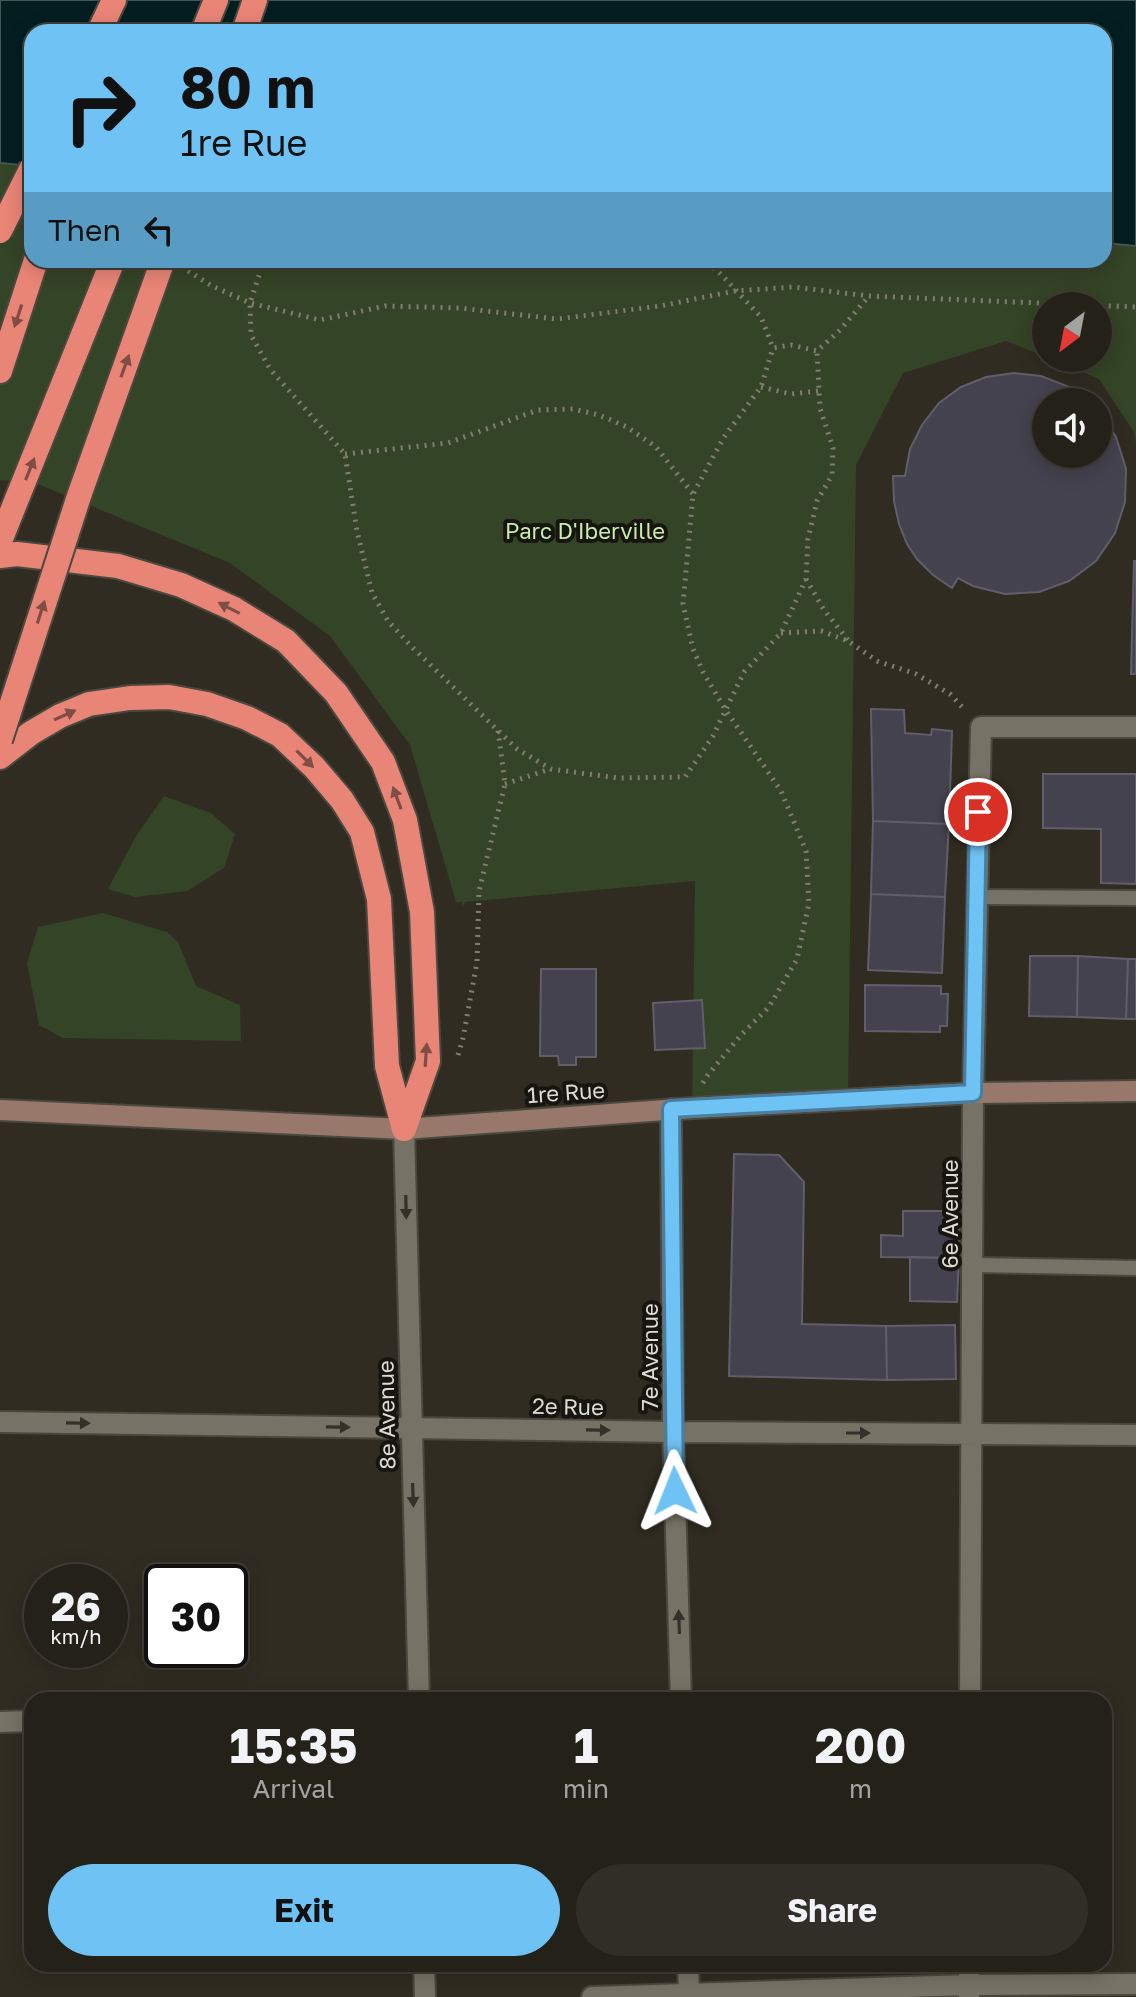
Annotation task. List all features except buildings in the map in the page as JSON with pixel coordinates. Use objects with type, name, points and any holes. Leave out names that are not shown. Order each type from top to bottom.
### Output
[{"type":"highway","points":[[103,24],[114,0]]},
{"type":"highway","points":[[114,24],[122,0]]},
{"type":"highway","points":[[206,24],[216,0]]},
{"type":"highway","points":[[247,24],[255,0]]},
{"type":"highway","points":[[0,231],[24,183]]},
{"type":"highway","points":[[0,371],[33,268]]},
{"type":"highway","points":[[0,541],[110,268]]},
{"type":"highway","points":[[0,740],[79,496],[172,268]]},
{"type":"highway","points":[[0,556],[17,554],[118,566],[181,585],[234,609],[286,641],[336,693],[383,762],[405,820],[422,912],[428,1061],[404,1129]]},
{"type":"highway","points":[[0,757],[60,716],[89,704],[130,698],[169,697],[207,704],[247,718],[280,735],[314,767],[342,800],[362,832],[379,899],[387,1066],[404,1129]]},
{"type":"street","points":[[981,727],[1136,727]]},
{"type":"street","name":"6e Avenue","points":[[970,1692],[973,1093],[981,727]]},
{"type":"street","name":"1re Rue","points":[[0,1110],[404,1129],[671,1109],[973,1093],[1136,1091]]},
{"type":"street","name":"7e Avenue","points":[[671,1109],[673,1432],[681,1692]]},
{"type":"street","name":"8e Avenue","points":[[404,1129],[419,1692]]},
{"type":"street","name":"2e Rue","points":[[0,1422],[1136,1435]]},
{"type":"street","points":[[0,1722],[24,1721]]},
{"type":"street","points":[[424,1972],[425,1997]]},
{"type":"street","points":[[688,1972],[689,1994]]},
{"type":"street","points":[[592,1997],[969,1982],[1136,1984]]},
{"type":"lane","points":[[976,897],[1136,898]]},
{"type":"lane","points":[[972,1265],[1136,1268]]},
{"type":"path","points":[[181,268],[250,303],[320,320],[385,306],[460,308],[557,319],[660,306],[735,291],[793,287],[869,296],[1136,307]]},
{"type":"path","points":[[261,268],[250,303],[251,335],[270,369],[345,454],[357,531],[372,593],[388,621],[517,749],[551,769],[618,778],[685,777],[713,736],[744,672],[781,633],[806,579],[808,539],[817,501],[832,475],[833,448],[820,408],[817,351],[869,296]]},
{"type":"path","points":[[692,1108],[707,1076],[769,1007],[797,959],[809,903],[806,851],[781,791],[703,672],[693,649],[683,604],[693,494],[724,437],[761,387],[773,348],[761,317],[714,268]]},
{"type":"path","points":[[773,348],[791,345],[817,351]]},
{"type":"path","points":[[761,387],[791,394],[818,391]]},
{"type":"path","points":[[345,454],[448,443],[538,410],[573,409],[599,415],[627,427],[656,447],[693,494]]},
{"type":"path","points":[[806,579],[824,610],[848,641]]},
{"type":"path","points":[[781,633],[821,631],[848,641],[877,661],[916,674],[950,694],[981,727]]},
{"type":"path","points":[[455,1063],[463,1038],[477,962],[479,891],[505,784],[498,729]]},
{"type":"path","points":[[505,784],[551,769]]},
{"type":"green space","name":"Parc D'Iberville","points":[[0,163],[24,165],[24,268],[1112,268],[1112,244],[1136,246],[1136,443],[1134,432],[1112,399],[1112,388],[1105,388],[1099,379],[1082,372],[1112,372],[1112,292],[1032,292],[1032,351],[1006,341],[903,373],[856,465],[848,1100],[692,1108],[695,881],[465,902],[463,906],[462,902],[456,902],[410,745],[330,636],[230,563],[35,483],[0,480]]},
{"type":"green space","points":[[164,796],[211,813],[235,834],[224,868],[187,891],[135,897],[108,889],[136,836]]},
{"type":"green space","points":[[103,913],[167,932],[178,942],[196,986],[240,1005],[241,1041],[63,1038],[39,1025],[27,963],[38,927]]},
{"type":"water","points":[[0,0],[1136,0],[1136,246],[1112,244],[1112,24],[24,24],[24,165],[0,163]]},
{"type":"route","points":[[675,1491],[671,1109],[973,1093],[978,812]]}]
